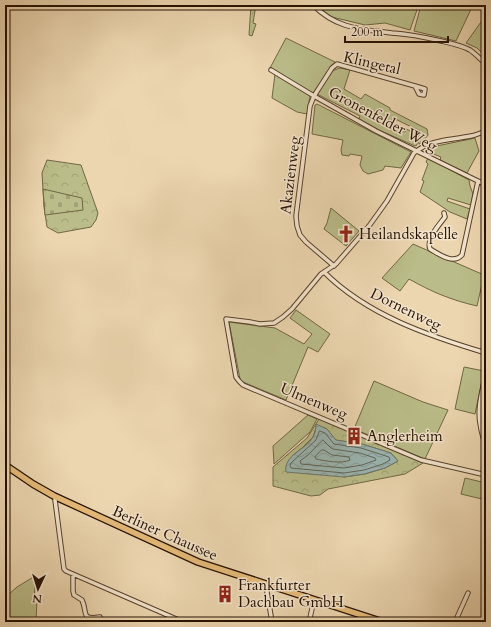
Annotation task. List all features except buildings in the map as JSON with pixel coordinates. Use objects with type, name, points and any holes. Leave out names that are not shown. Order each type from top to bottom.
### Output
[{"type":"main road","name":"Berliner Chaussee","points":[[5,465],[55,498]]},
{"type":"main road","name":"Berliner Chaussee","points":[[5,468],[41,492],[194,560],[383,622]]},
{"type":"street","name":"Klingetal","points":[[313,5],[328,18],[350,27],[365,31],[410,35],[456,44],[470,50],[486,64]]},
{"type":"street","name":"Klingetal","points":[[314,96],[332,68],[337,64],[415,86]]},
{"type":"street","name":"Gronenfelder Weg","points":[[271,70],[376,131],[486,185]]},
{"type":"street","name":"Akazienweg","points":[[314,96],[310,106],[296,216],[297,226],[300,235],[306,242],[334,266]]},
{"type":"street","points":[[324,272],[336,264],[369,226],[387,201],[414,153],[430,144],[472,136],[486,131]]},
{"type":"street","points":[[444,213],[445,217],[429,240],[428,246],[430,249],[452,260],[457,259],[462,255],[478,181]]},
{"type":"street","name":"Ulmenweg","points":[[324,272],[292,309],[274,323],[260,324],[226,319],[236,377],[239,381],[243,385],[421,460],[486,475]]},
{"type":"street","name":"Dornenweg","points":[[324,272],[364,303],[393,319],[436,338],[486,353]]},
{"type":"street","points":[[486,372],[479,414],[486,448]]},
{"type":"street","points":[[55,498],[64,569],[66,571],[181,621],[196,621]]},
{"type":"street","points":[[73,574],[74,595],[82,600],[86,615],[92,618],[100,617]]},
{"type":"street","points":[[268,585],[267,591],[272,622]]},
{"type":"street","points":[[455,622],[468,593]]},
{"type":"street","points":[[309,622],[314,600]]},
{"type":"green space","points":[[251,5],[256,5],[253,23],[256,24],[252,36],[249,35]]},
{"type":"green space","points":[[317,5],[416,5],[418,7],[410,30],[385,23],[365,25],[332,17]]},
{"type":"green space","points":[[420,5],[473,5],[456,41],[414,31]]},
{"type":"green space","points":[[486,15],[486,57],[477,48],[466,43]]},
{"type":"green space","points":[[286,38],[335,62],[313,93],[270,68]]},
{"type":"green space","points":[[340,68],[350,70],[344,89],[361,99],[365,94],[390,108],[390,110],[427,129],[428,135],[422,143],[419,144],[420,131],[393,118],[390,125],[405,132],[406,129],[417,134],[417,145],[415,146],[379,130],[359,119],[360,116],[317,94],[332,71]]},
{"type":"green space","points":[[275,74],[310,96],[307,114],[297,112],[272,98]]},
{"type":"green space","points":[[317,104],[411,152],[401,168],[385,166],[383,170],[368,174],[363,171],[360,165],[362,156],[350,154],[349,156],[342,155],[341,150],[343,140],[312,134],[315,105]]},
{"type":"green space","points":[[475,138],[479,151],[467,173],[440,160],[441,157],[427,150],[427,148]]},
{"type":"green space","points":[[428,158],[469,180],[473,194],[471,205],[448,198],[447,201],[470,209],[467,219],[450,212],[420,192],[424,181],[422,180],[428,164],[426,162]]},
{"type":"green space","points":[[47,160],[81,165],[98,213],[96,220],[91,227],[58,233],[47,227],[42,173]]},
{"type":"green space","points":[[43,189],[82,198],[83,210],[45,215]]},
{"type":"green space","points":[[331,208],[359,231],[346,246],[324,229]]},
{"type":"green space","points":[[413,244],[484,275],[477,306],[442,295],[409,279],[400,291],[382,278]]},
{"type":"green space","points":[[296,310],[330,334],[318,352],[308,347],[286,400],[243,382],[240,379],[229,322],[275,328],[304,344],[312,334],[290,318]]},
{"type":"green space","points":[[464,367],[484,371],[475,414],[455,409]]},
{"type":"green space","points":[[374,381],[423,402],[448,410],[425,459],[354,429]]},
{"type":"green space","points":[[308,415],[317,419],[310,432],[274,464],[273,446]]},
{"type":"green space","points":[[319,419],[423,463],[405,474],[328,489],[320,495],[311,496],[273,486],[273,467],[307,438]],"holes":[[[317,425],[327,429],[335,440],[362,444],[391,453],[398,461],[385,468],[365,474],[344,477],[292,456],[313,437]]]},
{"type":"green space","points":[[465,478],[486,483],[486,500],[461,494]]},
{"type":"green space","points":[[35,576],[38,579],[35,587],[34,599],[37,599],[36,622],[5,622],[5,593],[8,595],[17,587]]},
{"type":"water","points":[[316,424],[327,429],[336,440],[362,444],[391,453],[398,461],[385,468],[364,474],[344,477],[286,472],[286,466],[291,457],[310,442],[315,431]]},
{"type":"waterway","points":[[479,5],[486,10]]},
{"type":"place","name":"Heilandskapelle","points":[[346,234]]},
{"type":"place","name":"Anglerheim","points":[[354,436]]},
{"type":"place","name":"Frankfurter Dachbau GmbH","points":[[225,594]]}]
